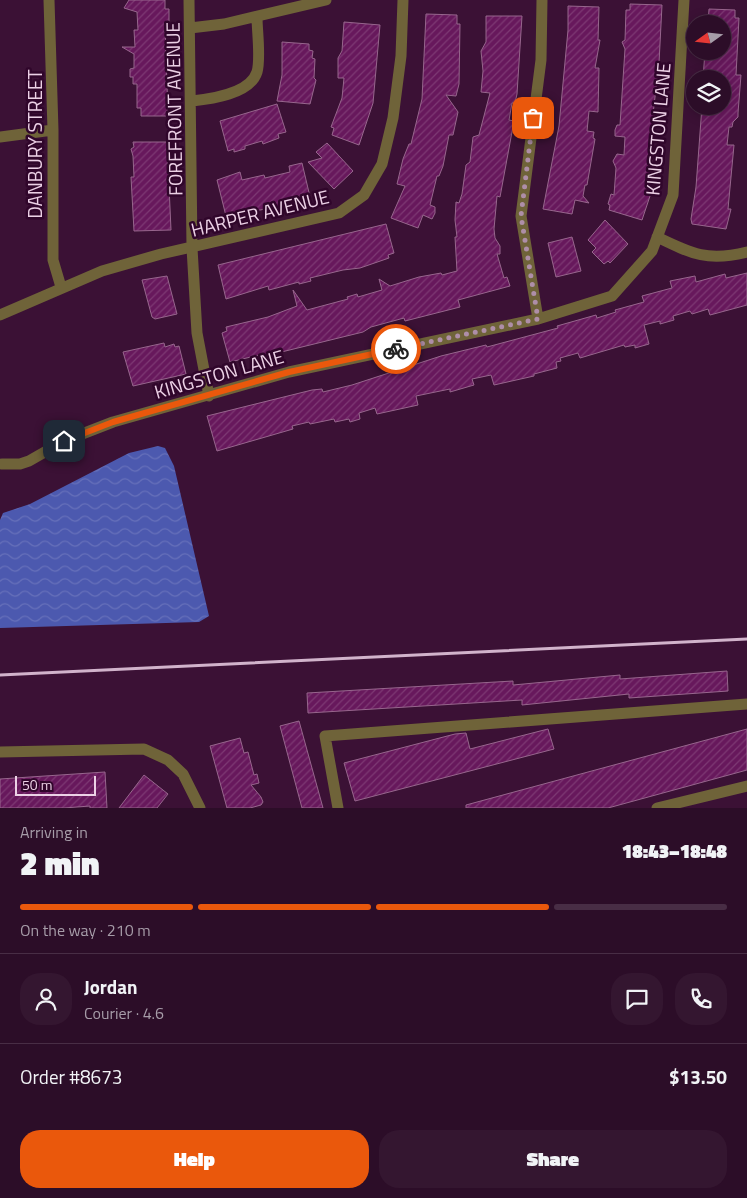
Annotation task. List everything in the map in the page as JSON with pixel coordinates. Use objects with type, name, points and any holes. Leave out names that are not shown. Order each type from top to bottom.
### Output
[{"type":"street","name":"DANBURY STREET","points":[[49,0],[53,130],[53,260],[61,287]]},
{"type":"street","name":"FOREFRONT AVENUE","points":[[189,0],[192,101],[192,248],[197,333],[209,396]]},
{"type":"street","points":[[190,28],[224,24],[326,0]]},
{"type":"street","name":"HARPER AVENUE","points":[[0,315],[61,287],[130,262],[339,213],[364,196],[382,164],[393,118],[401,56],[403,0]]},
{"type":"street","points":[[538,319],[521,216],[541,60],[542,0]]},
{"type":"street","name":"KINGSTON LANE","points":[[2,464],[20,464],[29,461],[64,441],[96,428],[289,372],[538,319],[612,296],[652,251],[673,195],[684,0]]},
{"type":"street","points":[[192,101],[212,99],[252,82],[258,71],[257,17]]},
{"type":"street","points":[[0,137],[53,130]]},
{"type":"street","points":[[657,237],[694,255],[726,258],[747,252]]},
{"type":"street","points":[[338,808],[325,736],[747,704]]},
{"type":"street","points":[[0,752],[144,749],[168,760],[183,774],[200,808]]},
{"type":"street","points":[[657,808],[747,786]]},
{"type":"water","points":[[158,446],[165,448],[174,466],[209,616],[199,622],[0,628],[0,520],[3,513],[30,504],[129,453]]},
{"type":"building","points":[[129,0],[165,0],[165,9],[169,9],[169,25],[165,25],[168,116],[141,116],[141,108],[137,108],[137,84],[133,84],[133,77],[130,77],[130,69],[134,68],[134,54],[122,47],[135,47],[134,30],[138,30],[137,12],[124,8]]},
{"type":"building","points":[[630,4],[662,5],[659,63],[653,114],[655,114],[651,193],[642,220],[609,210],[610,205],[608,204],[611,194],[614,195],[616,168],[613,161],[617,154],[624,155],[625,137],[615,136],[615,130],[617,125],[620,125],[625,49],[622,42],[625,40],[626,10],[630,10]]},
{"type":"building","points":[[568,6],[599,7],[598,40],[600,40],[595,68],[599,68],[598,112],[589,111],[587,131],[594,132],[593,138],[595,139],[587,185],[585,185],[583,196],[589,203],[575,200],[572,214],[543,209],[559,126],[568,30]]},
{"type":"building","points":[[709,9],[735,10],[735,18],[739,18],[736,75],[741,75],[738,117],[733,122],[732,127],[729,127],[727,145],[734,145],[728,209],[731,209],[726,229],[692,224],[691,219],[696,187],[701,115],[731,115],[731,70],[704,70],[704,60],[731,60],[731,15],[709,15]]},
{"type":"building","points":[[426,14],[457,15],[457,24],[460,24],[459,84],[456,96],[446,95],[458,112],[453,135],[449,135],[443,166],[439,176],[437,176],[430,205],[435,207],[435,213],[432,219],[423,215],[418,228],[391,218],[405,186],[397,184],[403,159],[409,144],[411,144],[422,99]]},
{"type":"building","points":[[486,16],[522,16],[517,94],[515,103],[512,103],[509,120],[514,121],[500,197],[497,196],[494,229],[495,238],[500,246],[500,254],[497,254],[504,278],[507,277],[510,286],[458,300],[460,307],[405,321],[404,318],[371,327],[363,332],[261,357],[259,355],[230,362],[222,333],[227,331],[226,327],[268,317],[297,306],[293,290],[307,310],[348,299],[347,297],[357,294],[358,297],[382,290],[379,279],[390,286],[419,277],[441,273],[442,275],[457,271],[455,237],[457,237],[455,220],[456,202],[459,203],[462,194],[466,165],[470,162],[473,137],[479,135],[490,93],[481,92],[483,71],[481,51],[486,42]]},
{"type":"building","points":[[344,22],[380,25],[373,103],[359,145],[332,135],[334,128],[331,127],[342,98],[344,78],[338,78],[338,58],[342,51]]},
{"type":"building","points":[[282,42],[309,44],[309,50],[313,51],[312,58],[315,59],[314,78],[316,80],[310,104],[277,101],[282,75]]},
{"type":"building","points":[[277,104],[286,132],[278,134],[279,138],[263,144],[262,141],[245,146],[245,149],[234,152],[234,149],[228,151],[220,121]]},
{"type":"building","points":[[133,142],[167,142],[171,230],[134,231],[131,177],[134,177],[131,149],[134,147]]},
{"type":"building","points":[[327,143],[353,171],[334,189],[308,162],[322,158],[316,152]]},
{"type":"building","points":[[302,163],[311,201],[226,216],[217,180],[240,172],[242,180],[264,175],[265,178],[290,172],[289,166]]},
{"type":"building","points":[[605,220],[628,244],[610,263],[608,261],[604,264],[592,252],[596,248],[588,240]]},
{"type":"building","points":[[386,224],[394,253],[388,255],[389,258],[360,268],[310,278],[311,281],[299,284],[299,282],[269,290],[268,286],[226,299],[218,265]]},
{"type":"building","points":[[572,237],[581,271],[556,277],[548,243]]},
{"type":"building","points":[[747,273],[747,305],[710,315],[708,309],[692,314],[690,311],[673,316],[674,320],[660,324],[660,321],[644,325],[649,344],[635,348],[635,345],[625,347],[624,345],[580,358],[578,353],[560,358],[561,361],[556,362],[557,368],[534,374],[534,376],[494,385],[491,375],[472,379],[474,385],[450,392],[450,389],[416,396],[418,405],[377,414],[375,408],[359,413],[360,419],[350,422],[349,419],[335,422],[334,419],[310,424],[309,422],[292,426],[293,429],[217,451],[207,416],[312,390],[322,389],[323,392],[352,385],[441,356],[486,345],[487,347],[558,328],[557,326],[596,315],[597,318],[616,312],[615,310],[644,302],[642,296],[672,288],[670,281],[695,276],[696,282],[725,274],[726,278]]},
{"type":"building","points":[[167,276],[177,314],[155,319],[152,317],[142,280]]},
{"type":"building","points":[[164,343],[165,347],[174,344],[175,347],[179,346],[186,374],[133,386],[123,352]]},
{"type":"building","points":[[727,671],[728,691],[629,698],[629,694],[522,705],[522,700],[308,713],[307,693],[513,681],[513,685],[620,675],[620,679]]},
{"type":"building","points":[[299,721],[323,808],[302,808],[280,726]]},
{"type":"building","points":[[548,729],[554,749],[355,801],[344,763],[455,734],[466,733],[470,749]]},
{"type":"building","points":[[747,729],[747,770],[608,808],[466,808],[466,805]]},
{"type":"building","points":[[240,738],[244,753],[248,752],[254,775],[257,774],[259,783],[251,785],[263,802],[261,805],[250,808],[227,808],[210,746]]},
{"type":"building","points":[[105,772],[107,808],[90,808],[90,806],[0,808],[0,779]]},
{"type":"building","points":[[144,775],[168,794],[157,808],[119,808]]},
{"type":"railway","points":[[0,675],[747,639]]},
{"type":"way so far","points":[[396,349],[538,319],[521,216],[533,118]]},
{"type":"route","points":[[64,441],[113,422],[289,372],[396,349]]}]
